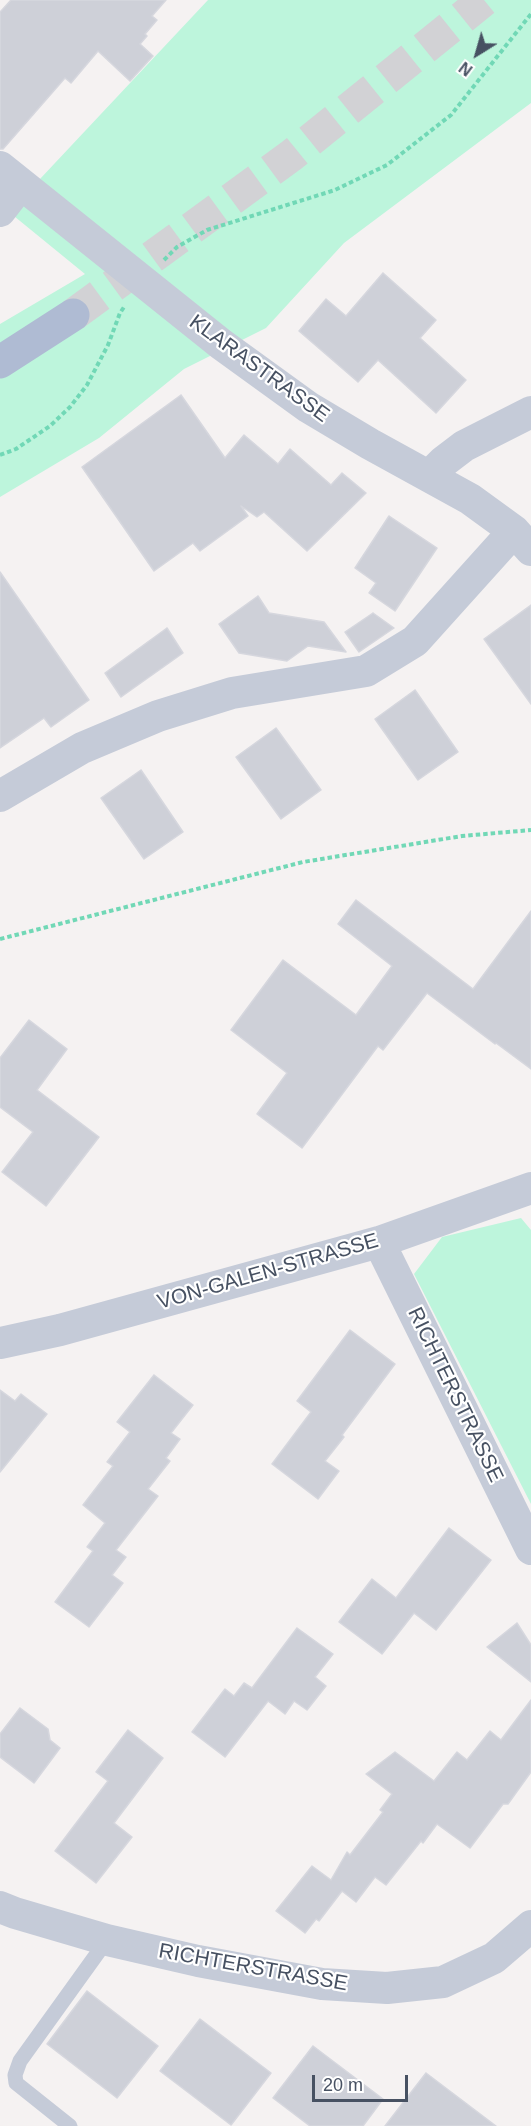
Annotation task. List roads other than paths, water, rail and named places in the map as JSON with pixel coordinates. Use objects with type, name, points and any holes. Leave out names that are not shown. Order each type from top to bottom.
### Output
[{"type":"main road","points":[[0,362],[73,315]]},
{"type":"street","points":[[0,211],[11,176]]},
{"type":"street","name":"KLARASTRASSE","points":[[11,176],[221,344],[308,407],[470,499],[522,541]]},
{"type":"street","points":[[430,476],[443,462],[464,446],[531,412]]},
{"type":"street","points":[[0,796],[82,748],[158,716],[232,693],[366,671],[415,641],[522,541]]},
{"type":"street","name":"VON-GALEN-STRASSE","points":[[0,1343],[69,1327],[379,1242],[531,1188]]},
{"type":"street","name":"RICHTERSTRASSE","points":[[379,1242],[530,1547]]},
{"type":"street","name":"RICHTERSTRASSE","points":[[0,1907],[107,1940],[198,1961],[322,1984],[387,1988],[443,1982],[494,1958],[531,1926]]},
{"type":"lane","points":[[70,2126],[16,2083],[15,2075],[20,2061],[107,1940]]},
{"type":"tunnel","points":[[73,315],[292,155],[484,0]]}]
